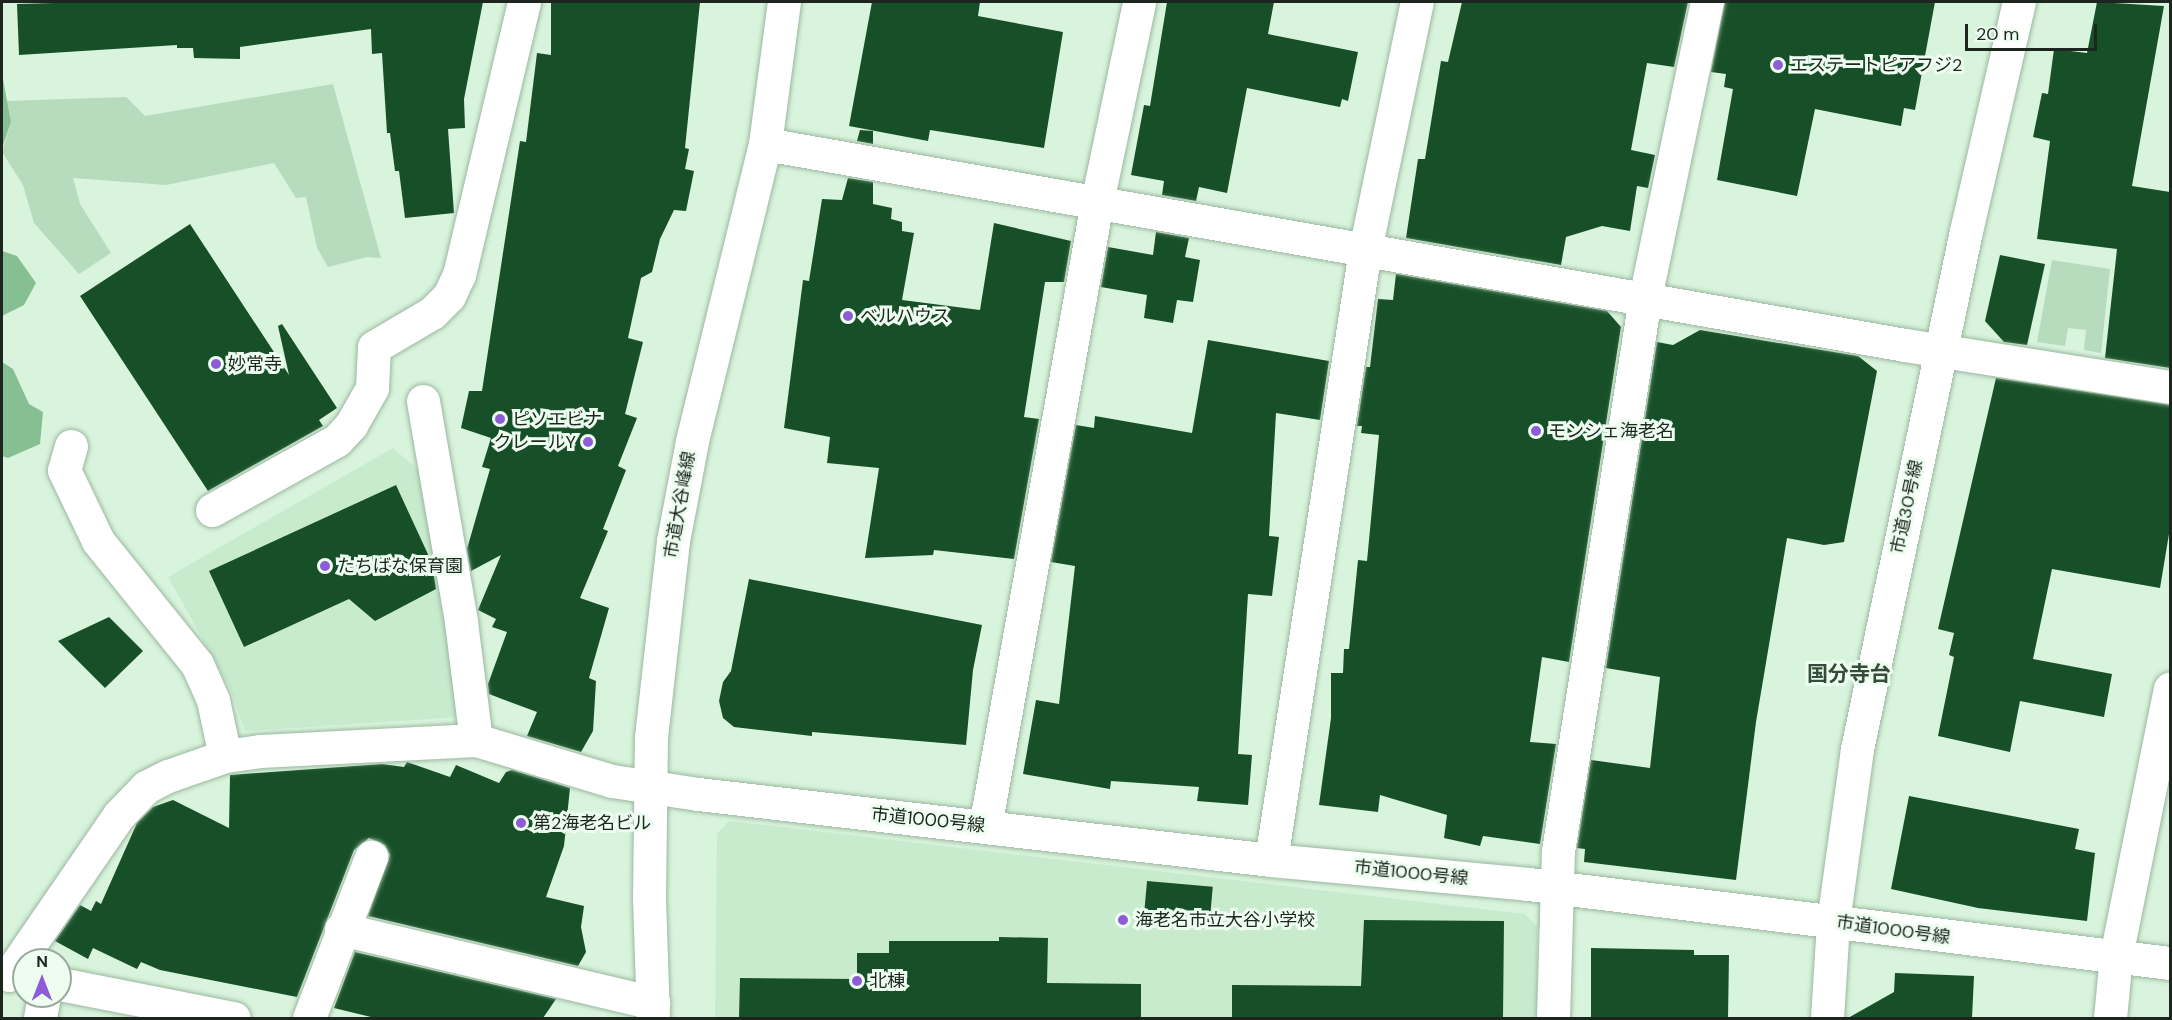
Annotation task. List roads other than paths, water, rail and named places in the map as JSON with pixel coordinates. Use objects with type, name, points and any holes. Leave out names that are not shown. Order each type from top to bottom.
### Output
[{"type":"street","points":[[212,510],[337,440],[351,425],[372,388],[374,347],[432,313],[449,296],[459,275],[524,2]]},
{"type":"street","name":"市道大谷峰線","points":[[653,1010],[649,898],[651,787],[656,676],[673,541],[692,441],[765,144],[784,2]]},
{"type":"street","points":[[985,827],[1097,202],[1139,2]]},
{"type":"street","points":[[1271,860],[1365,250],[1417,2]]},
{"type":"street","points":[[1553,1018],[1555,889],[1645,298],[1707,2]]},
{"type":"street","name":"市道30号線","points":[[1827,1018],[1833,922],[1857,749],[1940,351],[2019,2]]},
{"type":"street","points":[[765,144],[1940,351],[2170,387]]},
{"type":"street","points":[[423,401],[461,622],[476,740]]},
{"type":"street","points":[[72,446],[64,470],[98,541],[197,664],[213,700],[225,756]]},
{"type":"street","points":[[2110,1018],[2116,956],[2170,688]]},
{"type":"street","name":"市道1000号線","points":[[11,975],[77,871],[119,815],[146,787],[225,756],[353,744],[476,740],[612,781],[651,787],[1271,860],[1555,889],[2170,963]]},
{"type":"street","points":[[309,1018],[341,929],[371,857]]},
{"type":"street","points":[[341,929],[653,1010]]},
{"type":"street","points":[[72,986],[234,1018]]},
{"type":"place","name":"エステートピアフジ2","points":[[1778,65]]},
{"type":"place","name":"ベルハウス","points":[[848,316]]},
{"type":"place","name":"妙常寺","points":[[216,364]]},
{"type":"place","name":"ピソエビナ","points":[[500,419]]},
{"type":"place","name":"モンシェ海老名","points":[[1536,431]]},
{"type":"place","name":"クレールY","points":[[588,442]]},
{"type":"place","name":"たちばな保育園","points":[[325,566]]},
{"type":"place","name":"第2海老名ビル","points":[[521,823]]},
{"type":"place","name":"海老名市立大谷小学校","points":[[1123,920]]},
{"type":"place","name":"北棟","points":[[857,981]]},
{"type":"district","name":"国分寺台","points":[[1849,674]]}]
